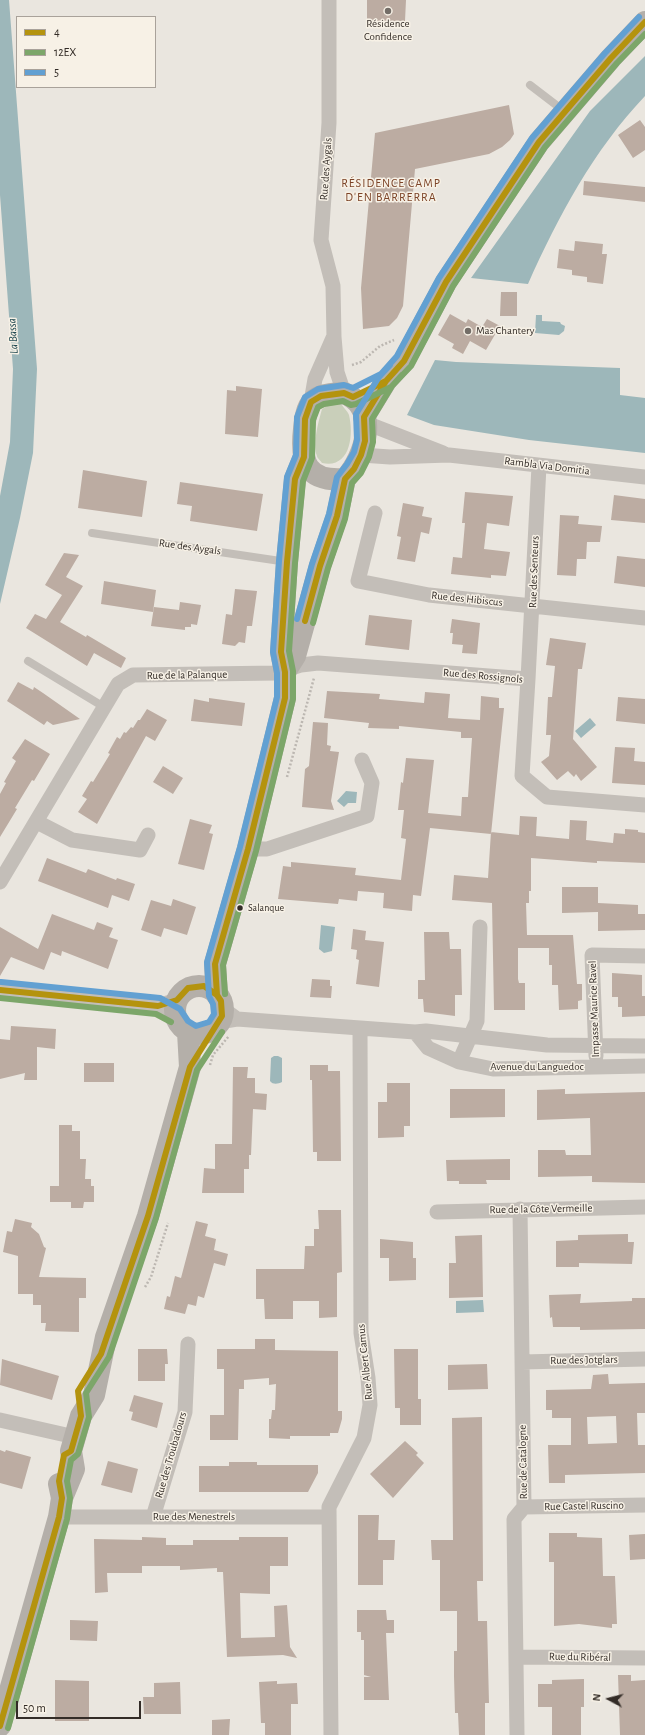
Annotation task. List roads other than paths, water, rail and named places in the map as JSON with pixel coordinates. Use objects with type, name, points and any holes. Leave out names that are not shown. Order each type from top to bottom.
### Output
[{"type":"street","name":"Rue des Aygals","points":[[329,0],[329,123],[321,240],[333,286],[334,337],[337,372],[349,395]]},
{"type":"street","points":[[365,420],[386,381],[404,361],[446,282],[539,142],[611,58],[645,22]]},
{"type":"street","name":"Rue des Aygals","points":[[311,402],[315,379],[334,337]]},
{"type":"street","points":[[197,986],[215,964],[248,849],[285,698],[285,672],[281,652],[287,562],[295,479],[304,457],[305,419],[311,402],[321,396],[349,395],[386,381]]},
{"type":"street","points":[[285,672],[295,656],[320,566],[337,516],[345,479],[354,469],[361,455],[365,440],[365,420],[360,404],[349,395]]},
{"type":"street","name":"Rambla Via Domitia","points":[[365,420],[449,455]]},
{"type":"street","name":"Rambla Via Domitia","points":[[361,455],[390,458],[449,455],[645,477]]},
{"type":"street","points":[[304,457],[309,469],[318,477],[330,481],[345,479]]},
{"type":"street","name":"Rue des Senteurs","points":[[528,679],[539,466]]},
{"type":"street","name":"Rue des Hibiscus","points":[[375,513],[358,581],[429,596],[645,618]]},
{"type":"street","points":[[287,562],[320,566]]},
{"type":"street","name":"Rue des Rossignols","points":[[285,672],[302,665],[318,664],[528,679],[522,776],[546,797],[645,805]]},
{"type":"street","name":"Rue de la Palanque","points":[[0,882],[118,684],[133,676],[285,672]]},
{"type":"street","points":[[248,849],[266,849],[367,816],[372,783],[362,760]]},
{"type":"street","points":[[37,822],[72,840],[140,850],[148,835]]},
{"type":"street","points":[[459,1062],[477,1021],[480,927]]},
{"type":"street","name":"Impasse Maurice Ravel","points":[[596,1067],[592,955],[645,956]]},
{"type":"street","points":[[0,1726],[61,1508],[59,1481],[64,1455],[73,1444],[81,1416],[78,1391],[101,1354],[148,1216],[190,1067],[222,1014],[215,964]]},
{"type":"street","points":[[170,1007],[188,988],[204,986],[222,1014]]},
{"type":"street","points":[[0,990],[170,1007]]},
{"type":"street","points":[[170,1007],[178,1022],[188,1032],[202,1034],[222,1014]]},
{"type":"street","name":"Avenue du Languedoc","points":[[222,1014],[360,1028],[470,1034],[548,1045],[645,1046]]},
{"type":"street","name":"Rue Albert Camus","points":[[331,1735],[329,1507],[364,1438],[370,1405],[361,1333],[360,1028]]},
{"type":"street","points":[[188,1032],[190,1067]]},
{"type":"street","name":"Avenue du Languedoc","points":[[415,1032],[428,1048],[459,1062],[493,1069],[645,1066]]},
{"type":"street","name":"Rue de la Côte Vermeille","points":[[437,1212],[645,1207]]},
{"type":"street","name":"Rue de Catalogne","points":[[517,1735],[514,1519],[524,1507],[520,1209]]},
{"type":"street","name":"Rue des Troubadours","points":[[153,1517],[185,1412],[188,1344]]},
{"type":"street","name":"Rue des Jotglars","points":[[522,1362],[645,1359]]},
{"type":"street","points":[[0,1420],[73,1444]]},
{"type":"street","name":"Rue Castel Ruscino","points":[[524,1507],[645,1505]]},
{"type":"street","name":"Rue des Menestrels","points":[[61,1508],[153,1517],[329,1517]]},
{"type":"street","name":"Rue du Ribéral","points":[[516,1657],[645,1658]]},
{"type":"lane","points":[[530,85],[565,112]]},
{"type":"lane","name":"Rue des Aygals","points":[[92,533],[287,562]]},
{"type":"lane","points":[[28,661],[104,707]]},
{"type":"water","name":"La Bassa","points":[[0,0],[9,0],[37,369],[33,453],[0,604],[0,496],[10,442],[13,369],[0,195]]},
{"type":"water","points":[[645,56],[645,96],[626,117],[593,161],[552,233],[528,284],[471,278],[590,111]]},
{"type":"water","points":[[536,315],[542,315],[542,321],[560,322],[565,326],[564,331],[559,335],[535,333]]},
{"type":"water","points":[[435,360],[620,368],[620,395],[645,398],[645,453],[529,440],[434,425],[407,415]]},
{"type":"water","points":[[590,718],[596,725],[581,738],[575,731]]},
{"type":"water","points":[[346,791],[357,792],[356,803],[348,803],[344,807],[337,801]]},
{"type":"water","points":[[321,925],[335,927],[332,951],[324,953],[319,949]]},
{"type":"water","points":[[274,1056],[282,1058],[282,1082],[277,1084],[270,1081],[271,1058]]},
{"type":"water","points":[[483,1300],[484,1312],[456,1313],[456,1301]]},
{"type":"place","name":"Résidence Confidence","points":[[388,11]]},
{"type":"place","name":"Mas Chantery","points":[[468,331]]},
{"type":"place","name":"Salanque","points":[[240,908]]},
{"type":"district","name":"RÉSIDENCE CAMP D'EN BARRERRA","points":[[391,190]]}]
